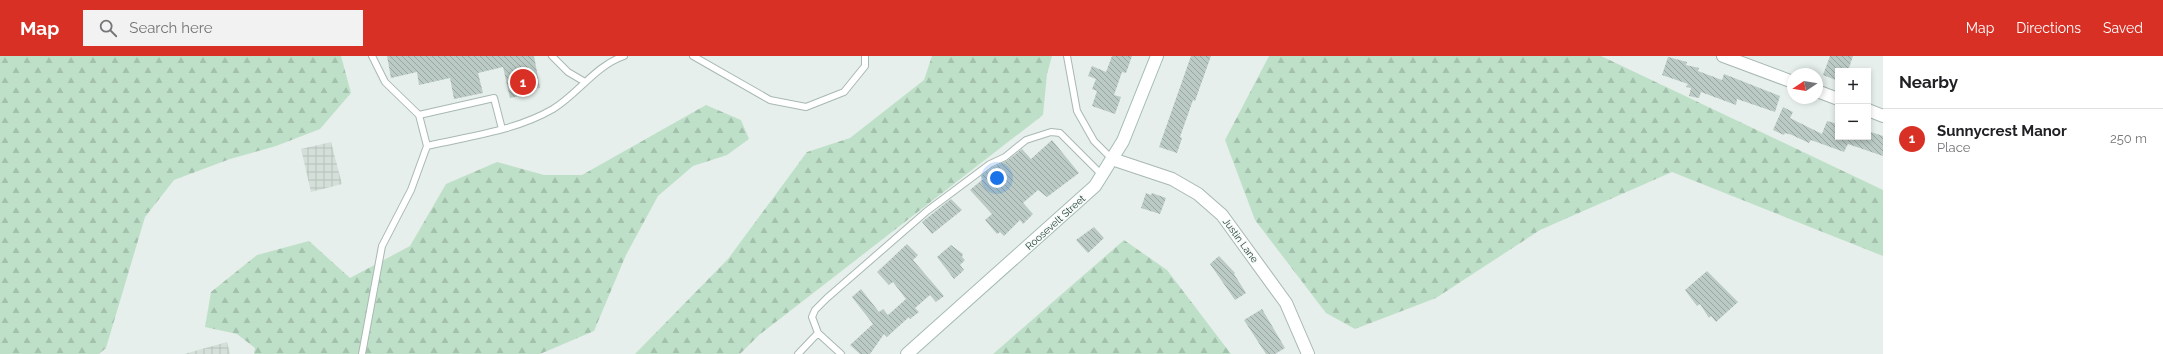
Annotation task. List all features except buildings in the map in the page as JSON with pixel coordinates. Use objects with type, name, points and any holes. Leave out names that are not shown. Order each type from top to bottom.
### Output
[{"type":"street","name":"Roosevelt Street","points":[[907,354],[1095,186],[1123,141],[1157,56]]},
{"type":"street","points":[[1723,56],[1787,80]]},
{"type":"street","points":[[1823,93],[1835,98]]},
{"type":"street","points":[[1871,111],[1883,116]]},
{"type":"street","name":"Justin Lane","points":[[1112,159],[1172,179],[1198,194],[1222,215],[1286,303],[1308,354]]},
{"type":"lane","points":[[362,354],[382,246],[411,190],[427,146],[419,115],[385,82],[372,56]]},
{"type":"lane","points":[[552,56],[568,72],[585,82]]},
{"type":"lane","points":[[427,146],[525,124],[555,108],[585,82],[609,58],[624,56]]},
{"type":"lane","points":[[693,56],[770,100],[806,107],[844,92],[864,66],[865,56]]},
{"type":"lane","points":[[1067,56],[1077,111],[1094,141],[1112,159]]},
{"type":"lane","points":[[419,115],[494,98],[502,129]]},
{"type":"lane","points":[[841,354],[818,333],[812,317],[815,310],[927,211],[1026,140],[1051,132],[1060,133],[1102,175]]},
{"type":"lane","points":[[798,354],[818,333]]},
{"type":"shaded area","points":[[331,142],[342,184],[311,192],[301,149]]},
{"type":"shaded area","points":[[227,342],[230,354],[184,354]]},
{"type":"green space","points":[[0,56],[341,56],[351,93],[320,129],[276,146],[230,159],[174,180],[145,217],[106,348],[99,354],[0,354]]},
{"type":"green space","points":[[932,56],[1052,56],[1047,74],[1043,115],[759,335],[740,354],[635,354],[728,259],[807,152],[850,138],[924,80]]},
{"type":"green space","points":[[1269,56],[1601,56],[1883,190],[1883,256],[1672,172],[1540,230],[1436,298],[1355,329],[1326,313],[1255,220],[1225,140]]},
{"type":"green space","points":[[706,105],[741,120],[749,139],[727,155],[693,166],[658,196],[626,255],[594,331],[540,354],[254,354],[255,348],[237,334],[205,327],[211,292],[257,255],[309,241],[350,278],[410,246],[446,184],[497,162],[544,175],[582,175]]},
{"type":"green space","points":[[1124,240],[1167,270],[1231,354],[993,354]]},
{"type":"place","name":"Sunnycrest Manor","points":[[523,82]]}]
